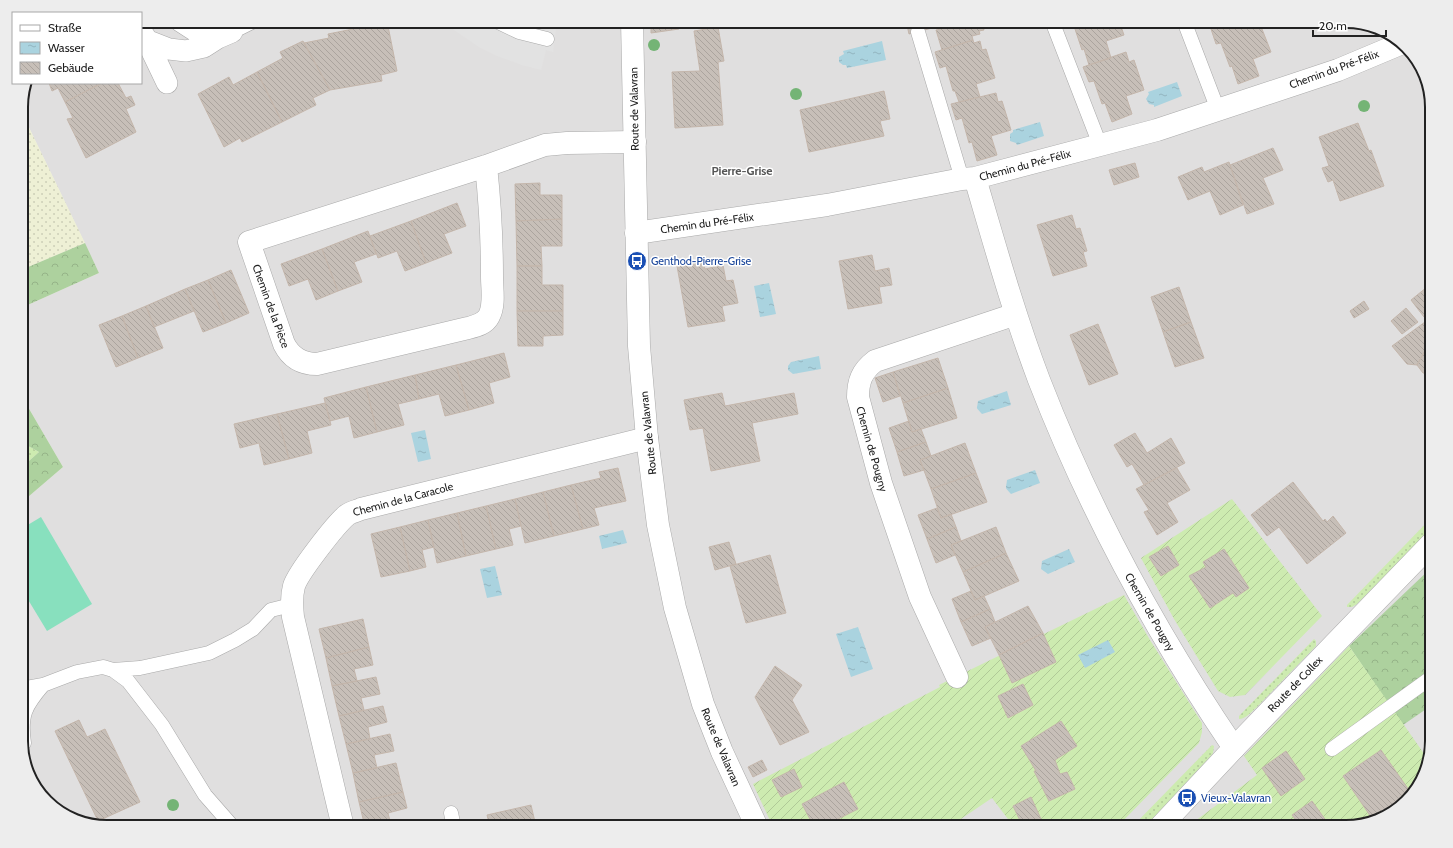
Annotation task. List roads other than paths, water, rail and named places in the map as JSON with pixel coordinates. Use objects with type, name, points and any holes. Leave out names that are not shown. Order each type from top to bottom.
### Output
[{"type":"street","points":[[191,28],[197,32],[225,35]]},
{"type":"street","name":"Route de Valavran","points":[[632,28],[639,346],[647,438],[658,525],[675,608],[703,704],[722,752],[754,820]]},
{"type":"street","points":[[144,35],[169,49],[186,51],[204,47],[225,35]]},
{"type":"street","points":[[144,35],[167,82]]},
{"type":"street","name":"Chemin du Pré-Félix","points":[[636,233],[828,205],[968,179],[1158,130],[1338,70],[1396,46]]},
{"type":"street","name":"Chemin de la Pièce","points":[[486,166],[492,246],[492,308],[488,318],[480,325],[317,364],[309,364],[300,361],[288,352],[249,242],[486,166],[545,145],[567,143],[635,142]]},
{"type":"street","name":"Chemin de Pougny","points":[[968,179],[1039,380],[1064,440],[1113,544],[1141,597],[1173,652],[1234,748]]},
{"type":"street","name":"Chemin de Pougny","points":[[957,677],[920,597],[881,483],[858,397],[858,388],[863,372],[868,366],[876,361],[1016,314]]},
{"type":"street","name":"Chemin de la Caracole","points":[[342,820],[291,605],[292,593],[298,576],[339,522],[348,514],[361,509],[647,438]]},
{"type":"street","name":"Route de Collex","points":[[1167,820],[1425,550]]},
{"type":"lane","points":[[225,35],[240,28]]},
{"type":"lane","points":[[511,28],[519,32],[547,39]]},
{"type":"lane","points":[[1055,28],[1100,145]]},
{"type":"lane","points":[[1187,28],[1218,110]]},
{"type":"lane","points":[[918,32],[968,179]]},
{"type":"lane","points":[[113,670],[140,668],[209,653],[253,629],[271,610],[291,605]]},
{"type":"lane","points":[[28,688],[43,685],[77,672],[103,667],[113,670],[128,681],[162,725],[205,795],[227,820]]},
{"type":"lane","points":[[1332,749],[1425,682]]},
{"type":"lane","points":[[28,705],[30,700],[43,685]]},
{"type":"lane","points":[[451,813],[452,820]]},
{"type":"water","points":[[882,41],[886,60],[847,68],[846,65],[839,62],[839,57],[844,54],[843,51]]},
{"type":"water","points":[[1177,82],[1182,96],[1154,107],[1154,105],[1149,104],[1146,99],[1149,94],[1148,92]]},
{"type":"water","points":[[1040,122],[1044,136],[1017,145],[1016,143],[1010,141],[1010,134],[1013,130]]},
{"type":"water","points":[[769,283],[776,314],[760,317],[754,286]]},
{"type":"water","points":[[819,356],[821,369],[793,374],[788,370],[788,366],[791,362]]},
{"type":"water","points":[[1007,391],[1011,405],[982,414],[977,409],[978,401]]},
{"type":"water","points":[[425,430],[431,459],[418,462],[411,433]]},
{"type":"water","points":[[1035,470],[1040,483],[1011,494],[1006,489],[1007,480]]},
{"type":"water","points":[[623,530],[627,543],[602,549],[599,536]]},
{"type":"water","points":[[1069,549],[1075,562],[1048,574],[1041,569],[1042,561]]},
{"type":"water","points":[[495,566],[502,595],[487,598],[480,569]]},
{"type":"water","points":[[858,627],[873,669],[851,677],[836,634]]},
{"type":"water","points":[[1108,640],[1115,652],[1085,668],[1078,655]]},
{"type":"place","name":"Genthod-Pierre-Grise","points":[[637,261]]},
{"type":"place","name":"Vieux-Valavran","points":[[1187,798]]},
{"type":"district","name":"Pierre-Grise","points":[[742,171]]}]
